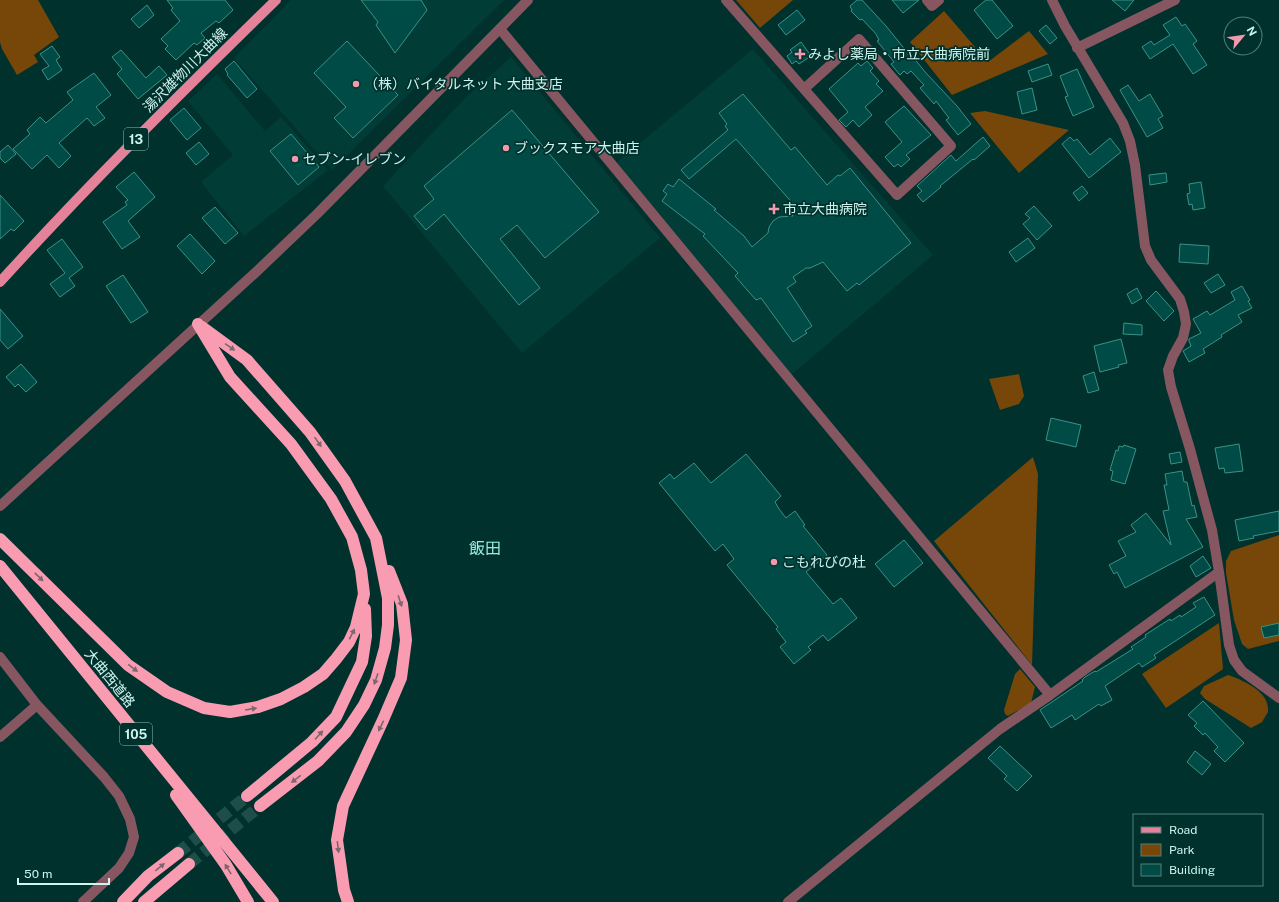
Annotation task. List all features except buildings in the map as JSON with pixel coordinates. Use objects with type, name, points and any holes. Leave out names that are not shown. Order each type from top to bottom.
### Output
[{"type":"highway","points":[[198,324],[247,360],[310,432],[345,481],[376,538],[402,604],[406,640],[401,678],[343,806],[337,840],[344,890],[348,902]]},
{"type":"highway","points":[[198,324],[230,377],[291,444],[331,498],[352,537],[361,570],[364,594],[366,636],[362,662],[336,717],[312,742],[247,796]]},
{"type":"highway","points":[[260,806],[318,761],[346,732],[364,705],[376,680],[385,648],[388,625],[388,598],[376,538]]},
{"type":"highway","points":[[0,539],[128,665],[167,692],[204,708],[230,712],[258,707],[281,699],[304,687],[323,674],[340,653],[354,632],[364,594]]},
{"type":"highway","points":[[0,566],[177,796],[226,865],[248,902]]},
{"type":"highway","name":"大曲西道路","points":[[0,566],[273,902]]},
{"type":"highway","points":[[123,902],[148,876],[178,852]]},
{"type":"highway","points":[[144,902],[189,864]]},
{"type":"main road","name":"湯沢雄物川大曲線","points":[[0,282],[75,202],[188,86],[276,0]]},
{"type":"street","points":[[0,506],[255,273],[317,214],[528,0]]},
{"type":"street","points":[[726,0],[804,89],[897,195],[951,146],[859,39],[804,89]]},
{"type":"street","points":[[927,0],[932,6],[939,0]]},
{"type":"street","points":[[1052,0],[1064,26],[1123,123],[1130,141],[1135,165],[1145,246],[1151,260],[1180,299],[1184,312],[1186,324],[1183,338],[1173,356],[1168,370],[1171,387],[1212,530],[1229,645],[1234,660],[1242,671],[1279,698]]},
{"type":"street","points":[[1077,48],[1175,0]]},
{"type":"street","points":[[500,29],[1050,695]]},
{"type":"street","points":[[788,902],[1000,729],[1050,695],[1219,572]]},
{"type":"street","points":[[0,657],[37,705],[104,777],[119,796],[130,819],[134,837],[129,853],[119,868],[83,902]]},
{"type":"street","points":[[0,736],[37,705]]},
{"type":"shaded area","points":[[291,0],[504,0],[332,170],[234,58]]},
{"type":"shaded area","name":"市立大曲病院","points":[[753,49],[933,255],[791,375],[616,163]]},
{"type":"shaded area","points":[[511,57],[660,238],[522,353],[383,186],[464,99]]},
{"type":"shaded area","points":[[217,74],[265,131],[281,117],[328,170],[244,236],[201,182],[233,155],[188,101]]},
{"type":"green space","points":[[0,0],[38,0],[59,37],[34,55],[38,62],[17,75],[2,49],[0,42]]},
{"type":"green space","points":[[736,0],[793,0],[760,28]]},
{"type":"green space","points":[[944,11],[988,62],[1029,31],[1048,54],[952,95],[910,42]]},
{"type":"green space","points":[[985,111],[1069,130],[1019,173],[970,113]]},
{"type":"green space","points":[[1019,374],[1024,396],[1019,404],[1000,410],[989,379]]},
{"type":"green space","points":[[1033,457],[1038,474],[1032,665],[934,541]]},
{"type":"green space","points":[[1279,535],[1279,641],[1248,649],[1242,644],[1234,620],[1226,573],[1226,561],[1231,551]]},
{"type":"green space","points":[[1219,623],[1223,669],[1166,708],[1142,674]]},
{"type":"green space","points":[[1020,669],[1035,687],[1031,703],[1008,716],[1005,714],[1004,710],[1015,674]]},
{"type":"green space","points":[[1228,675],[1250,685],[1265,698],[1268,712],[1262,722],[1251,728],[1205,699],[1200,693],[1204,686]]},
{"type":"tunnel","points":[[178,853],[247,796]]},
{"type":"tunnel","points":[[189,864],[260,806]]},
{"type":"place","name":"みよし薬局・市立大曲病院前","points":[[800,54]]},
{"type":"place","name":"（株）バイタルネット 大曲支店","points":[[356,84]]},
{"type":"place","name":"ブックスモア大曲店","points":[[506,148]]},
{"type":"place","name":"セブン-イレブン","points":[[295,159]]},
{"type":"place","name":"市立大曲病院","points":[[774,209]]},
{"type":"place","name":"こもれびの杜","points":[[774,562]]},
{"type":"district","name":"飯田","points":[[485,548]]}]
